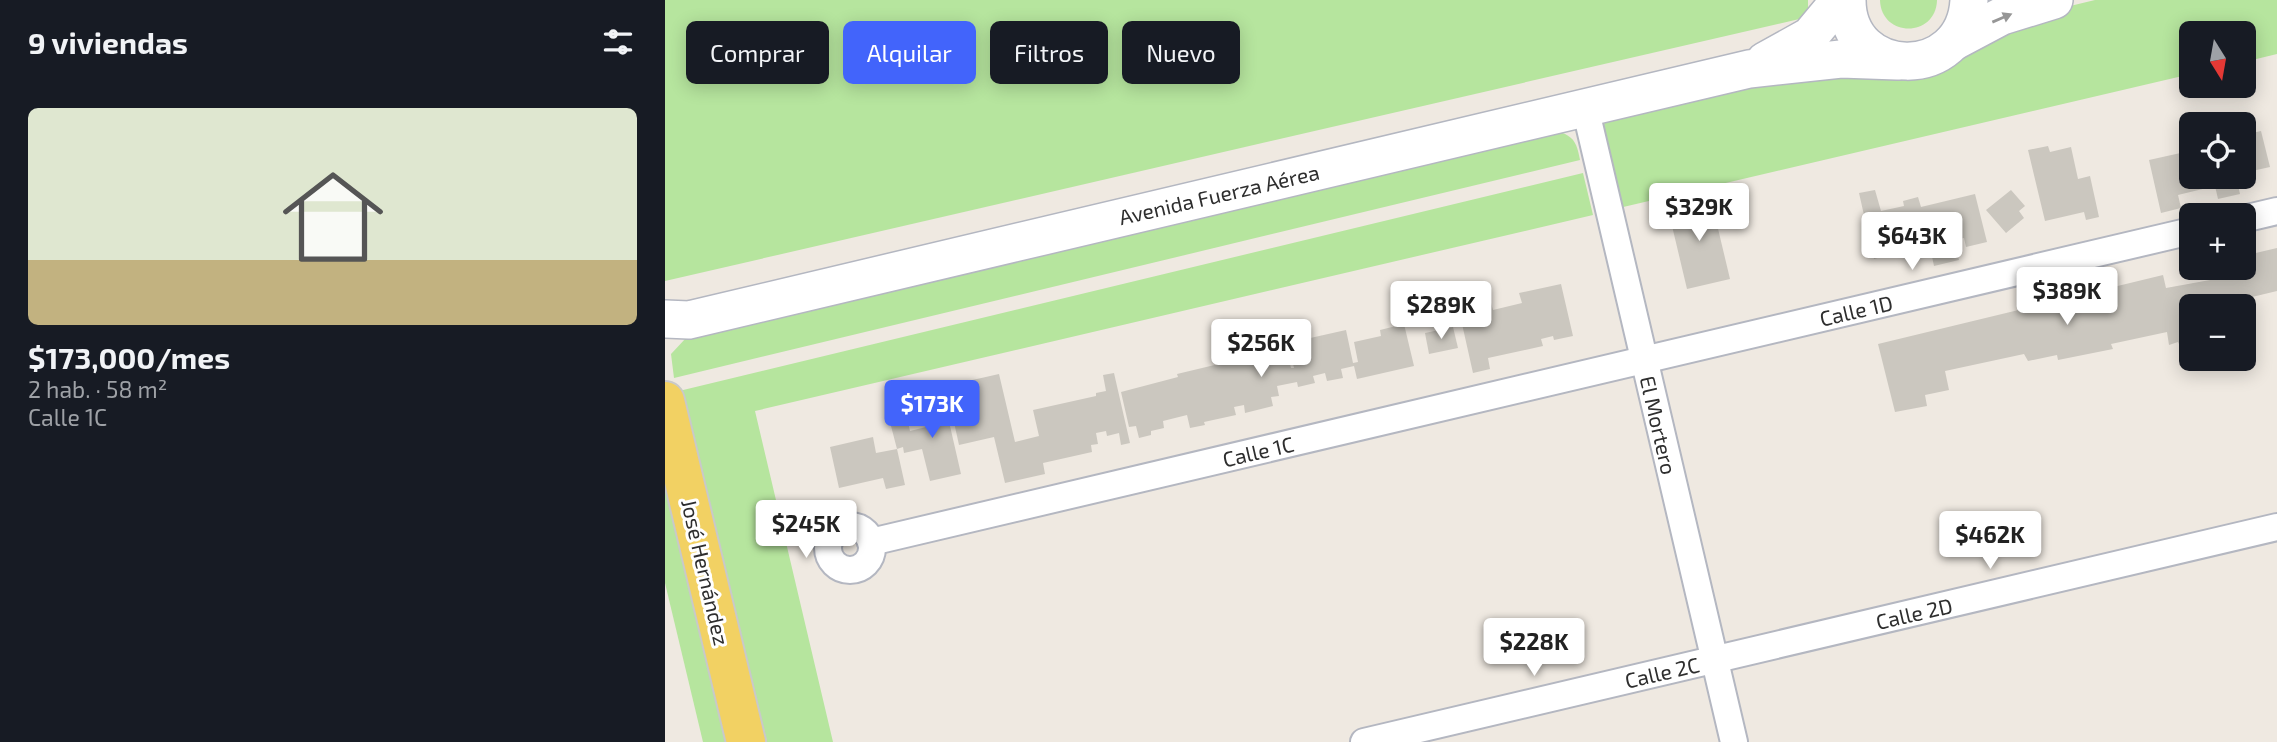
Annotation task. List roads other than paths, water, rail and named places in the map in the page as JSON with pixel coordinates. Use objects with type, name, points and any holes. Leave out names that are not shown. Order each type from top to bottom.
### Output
[{"type":"main road","name":"Avenida Fuerza Aérea","points":[[1749,69],[1810,36],[1840,0]]},
{"type":"main road","points":[[1847,0],[1847,11],[1853,29],[1864,44],[1879,55],[1897,61]]},
{"type":"main road","points":[[1953,42],[1963,28],[1969,0]]},
{"type":"main road","points":[[1953,42],[2002,16],[2054,0]]},
{"type":"main road","name":"Avenida Fuerza Aérea","points":[[673,325],[1749,69],[1841,59],[1913,62],[1928,59],[1953,42]]},
{"type":"main road","name":"José Hernández","points":[[665,401],[746,742]]},
{"type":"street","name":"El Mortero","points":[[1585,107],[1734,742]]},
{"type":"street","points":[[2256,216],[2277,211]]},
{"type":"street","name":"Calle 1D","points":[[1644,360],[2179,234]]},
{"type":"street","name":"Calle 1C","points":[[871,542],[1644,360]]},
{"type":"street","name":"Calle 2D","points":[[1714,660],[2277,527]]},
{"type":"street","name":"Calle 2C","points":[[1364,742],[1714,660]]}]
